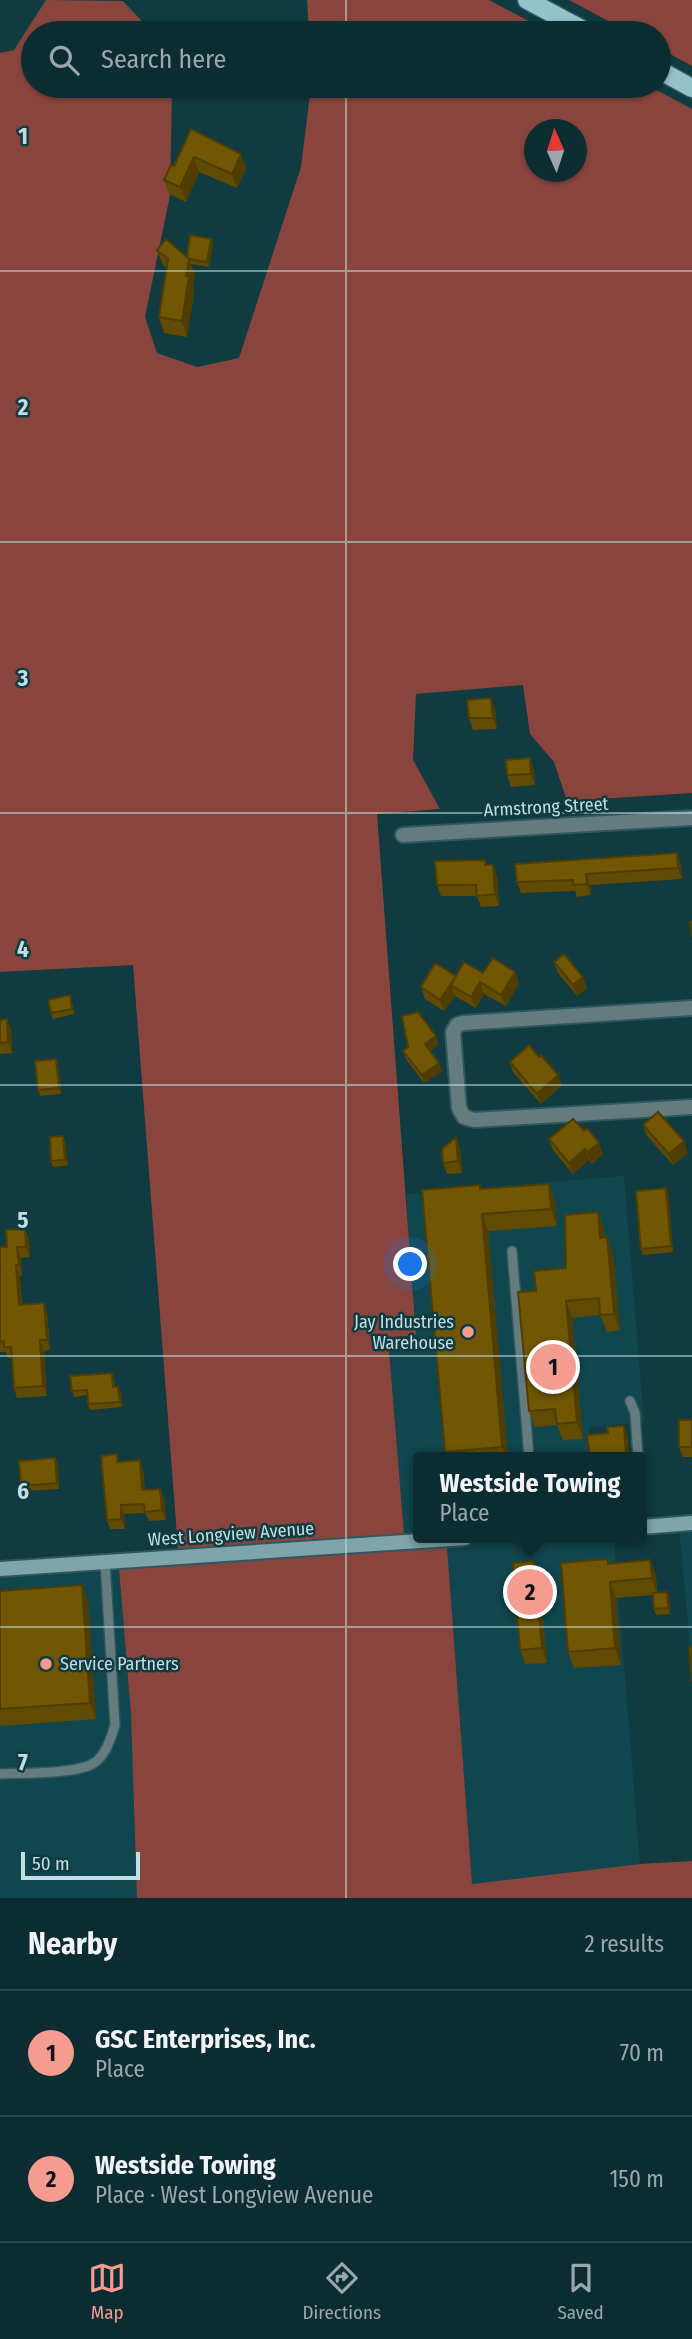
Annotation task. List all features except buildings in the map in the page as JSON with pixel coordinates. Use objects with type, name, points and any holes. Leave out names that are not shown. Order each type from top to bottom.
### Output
[{"type":"main road","points":[[527,0],[567,21]]},
{"type":"main road","points":[[671,77],[692,88]]},
{"type":"street","name":"Armstrong Street","points":[[403,835],[692,818]]},
{"type":"street","points":[[692,1008],[463,1023],[457,1025],[453,1032],[458,1108],[464,1116],[474,1120],[692,1107]]},
{"type":"street","points":[[647,1527],[692,1523]]},
{"type":"street","name":"West Longview Avenue","points":[[0,1569],[413,1541]]},
{"type":"lane","points":[[512,1251],[529,1452]]},
{"type":"lane","points":[[630,1401],[635,1413],[638,1452]]},
{"type":"lane","points":[[0,1774],[80,1769],[95,1763],[110,1743],[115,1725],[105,1562]]},
{"type":"shaded area","points":[[46,0],[123,1],[142,21],[33,21]]},
{"type":"shaded area","points":[[307,0],[489,0],[528,21],[308,21]]},
{"type":"shaded area","points":[[569,0],[692,0],[692,66],[671,55],[671,21],[608,21]]},
{"type":"shaded area","points":[[21,39],[21,98],[172,98],[170,195],[145,317],[157,353],[197,367],[239,358],[301,167],[310,98],[671,98],[692,109],[692,793],[567,801],[554,762],[530,734],[523,685],[416,694],[413,760],[440,809],[377,814],[416,1335],[388,1338],[404,1534],[178,1549],[133,965],[0,972],[0,53],[14,50]]},
{"type":"shaded area","points":[[624,1176],[644,1422],[589,1427],[590,1452],[413,1452],[413,1533],[404,1534],[388,1338],[416,1335],[406,1194]]},
{"type":"shaded area","points":[[692,1525],[692,1670],[679,1526]]},
{"type":"shaded area","points":[[446,1543],[614,1543],[640,1864],[472,1884]]},
{"type":"shaded area","points":[[447,1547],[472,1884],[640,1864],[692,1861],[692,1898],[137,1898],[131,1715],[119,1568]]},
{"type":"shaded area","points":[[119,1568],[131,1715],[137,1898],[0,1898],[0,1577]]},
{"type":"place","name":"Jay Industries Warehouse","points":[[468,1332]]},
{"type":"place","name":"GSC Enterprises, Inc.","points":[[553,1367]]},
{"type":"place","name":"Westside Towing","points":[[530,1592]]},
{"type":"place","name":"Service Partners","points":[[46,1664]]}]
